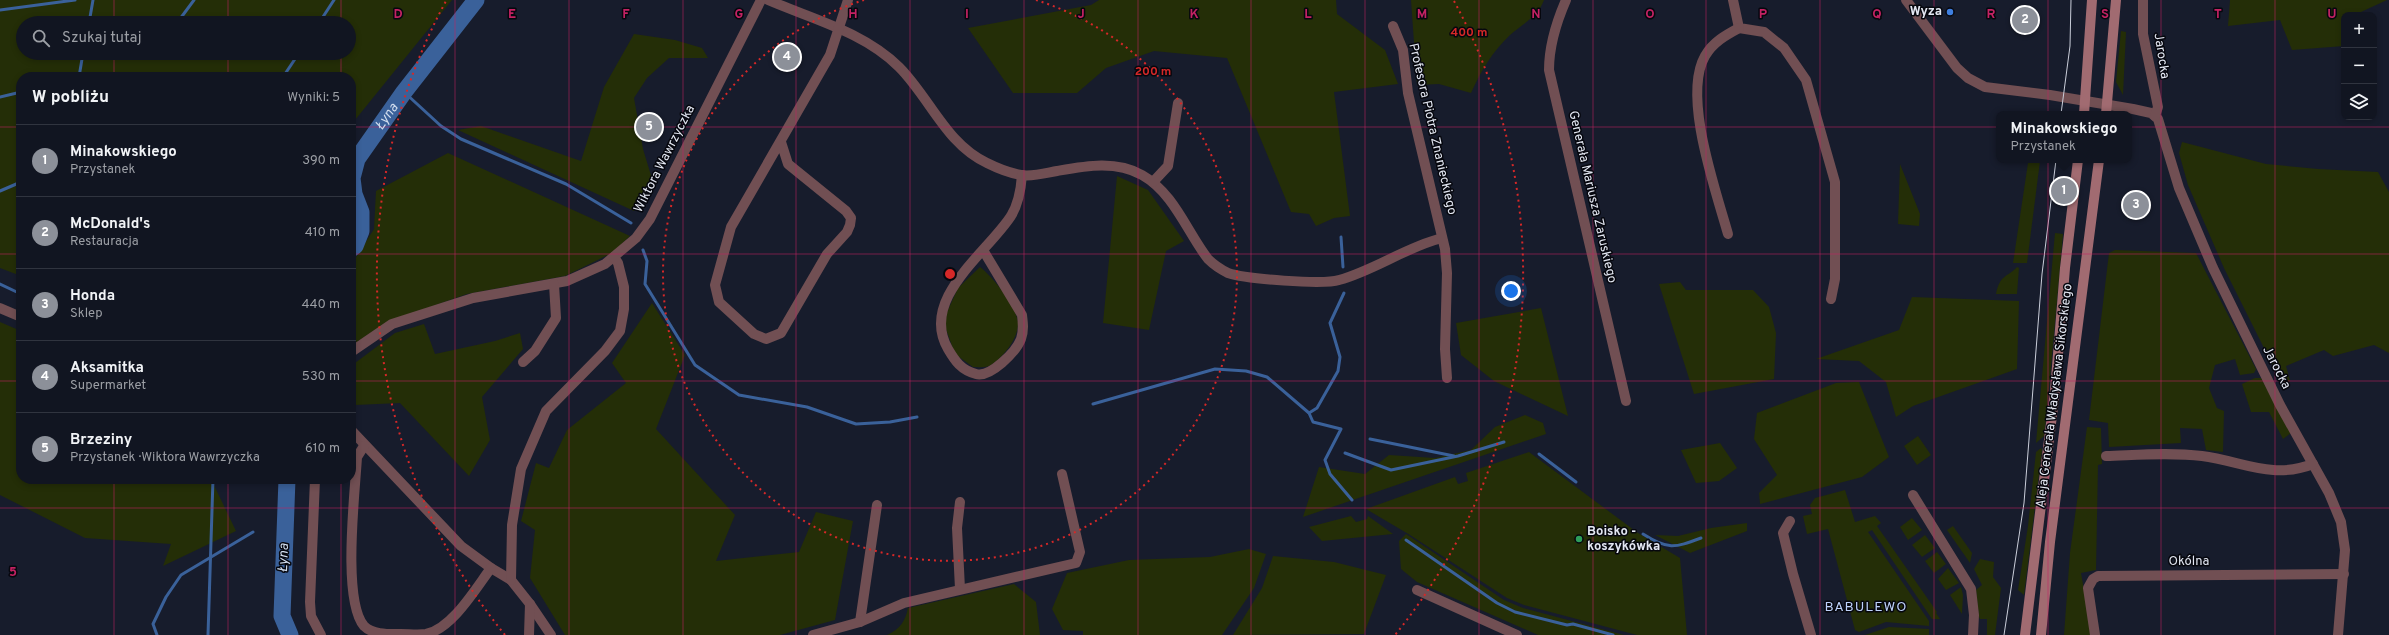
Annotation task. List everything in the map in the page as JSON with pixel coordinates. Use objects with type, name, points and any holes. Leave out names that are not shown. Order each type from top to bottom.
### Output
[{"type":"main road","points":[[2084,111],[2092,0]]},
{"type":"main road","points":[[2106,109],[2116,0]]},
{"type":"main road","name":"Aleja Generała Władysława Sikorskiego","points":[[2025,635],[2055,391],[2065,268],[2078,163]]},
{"type":"main road","name":"Aleja Generała Władysława Sikorskiego","points":[[2041,635],[2050,542],[2099,163]]},
{"type":"street","name":"Wiktora Wawrzyczka","points":[[356,349],[392,324],[473,298],[554,284],[605,264],[614,257],[636,238],[650,219],[761,0]]},
{"type":"street","points":[[768,0],[840,29],[883,54],[899,67],[956,140],[972,156],[990,165],[1022,175],[1042,174],[1085,166],[1117,165],[1141,174],[1153,182],[1171,202],[1210,261],[1227,272],[1240,276],[1292,281],[1336,281],[1371,269],[1428,242],[1442,238]]},
{"type":"street","points":[[781,142],[788,164],[846,211],[851,218],[850,225],[827,254],[781,333],[766,339],[754,334],[718,302],[715,285],[731,227],[830,56],[840,29],[848,0]]},
{"type":"street","name":"Generała Mariusza Zaruskiego","points":[[1566,0],[1553,33],[1549,54],[1549,70],[1626,401]]},
{"type":"street","points":[[1732,0],[1739,28]]},
{"type":"street","points":[[1906,0],[1957,68],[1985,87],[2050,95],[2085,101],[2106,109],[2129,111]]},
{"type":"street","name":"Jarocka","points":[[2143,0],[2143,34],[2158,107],[2155,116],[2164,134],[2180,188],[2213,268],[2249,344],[2329,493],[2343,529],[2346,550],[2338,635]]},
{"type":"street","name":"Profesora Piotra Znanieckiego","points":[[1393,26],[1403,50],[1408,92],[1442,238],[1447,273],[1445,349],[1447,378]]},
{"type":"street","points":[[1728,234],[1704,151],[1697,85],[1700,68],[1712,46],[1739,28],[1764,32],[1784,48],[1806,80],[1835,182],[1836,279],[1831,299]]},
{"type":"street","points":[[1153,182],[1168,166],[1178,103]]},
{"type":"street","points":[[2132,111],[2152,113],[2155,116]]},
{"type":"street","points":[[983,250],[1022,315],[1023,326],[1020,340],[1005,360],[989,372],[980,375],[966,372],[955,362],[940,328],[941,309],[983,250],[1012,215],[1019,200],[1022,175]]},
{"type":"street","points":[[511,580],[512,525],[521,469],[546,411],[605,351],[620,331],[624,309],[624,287],[618,263],[614,257]]},
{"type":"street","points":[[523,362],[534,351],[556,318],[554,284]]},
{"type":"street","points":[[0,308],[16,314]]},
{"type":"street","points":[[356,436],[461,546],[491,568],[511,580],[530,604],[551,635]]},
{"type":"street","points":[[356,477],[357,457],[364,446]]},
{"type":"street","points":[[2106,456],[2195,455],[2231,461],[2272,472],[2300,469],[2313,464]]},
{"type":"street","points":[[813,635],[860,622],[904,603],[1076,563],[1080,552],[1062,474]]},
{"type":"street","points":[[315,484],[310,602],[311,616],[321,635]]},
{"type":"street","points":[[356,484],[352,559],[356,611],[364,626],[376,634],[426,634],[444,626],[465,603],[491,568]]},
{"type":"street","points":[[1913,495],[1971,589],[1974,606],[1974,635]]},
{"type":"street","points":[[960,502],[957,528],[960,589]]},
{"type":"street","points":[[860,622],[877,505]]},
{"type":"street","points":[[1790,521],[1783,533],[1793,574],[1811,635]]},
{"type":"street","name":"Okólna","points":[[2095,635],[2088,588],[2093,579],[2098,576],[2344,574]]},
{"type":"street","points":[[1417,590],[1517,635]]},
{"type":"street","points":[[529,635],[530,604]]},
{"type":"green space","points":[[0,0],[452,0],[356,119],[356,72],[16,72],[16,274],[0,268]]},
{"type":"green space","points":[[1099,0],[1336,0],[1337,14],[1385,50],[1398,84],[1334,92],[1350,216],[1334,218],[1316,226],[1309,214],[1291,212],[1227,58],[1154,51],[1106,68],[1077,93],[1013,93],[968,28],[1091,5]]},
{"type":"green space","points":[[1411,0],[1544,0],[1534,16],[1510,35],[1492,55],[1471,93],[1439,84],[1417,85]]},
{"type":"green space","points":[[2230,0],[2387,0],[2361,12],[2341,12],[2341,46],[2292,50],[2280,20],[2228,26]]},
{"type":"green space","points":[[2121,31],[2126,32],[2123,95],[2116,82]]},
{"type":"green space","points":[[634,34],[675,40],[702,48],[708,58],[669,58],[647,78],[634,98],[643,149],[653,182],[634,211],[458,130],[481,126],[581,161],[604,87]]},
{"type":"green space","points":[[2182,142],[2266,164],[2318,169],[2378,172],[2389,192],[2389,353],[2374,345],[2333,356],[2324,350],[2286,366],[2290,381],[2282,384],[2224,268],[2188,185],[2179,153]]},
{"type":"green space","points":[[448,153],[630,236],[612,253],[565,276],[467,294],[387,322],[356,343],[356,257],[374,229],[376,191]]},
{"type":"green space","points":[[2028,163],[2040,163],[2027,263],[2013,263]]},
{"type":"green space","points":[[1900,164],[1920,214],[1919,226],[1898,224]]},
{"type":"green space","points":[[1117,176],[1148,190],[1184,241],[1166,251],[1149,330],[1103,323]]},
{"type":"green space","points":[[2055,233],[2063,234],[2044,436],[2036,443]]},
{"type":"green space","points":[[2115,250],[2196,253],[2256,369],[2254,373],[2240,375],[2235,359],[2215,365],[2209,388],[2217,408],[2224,411],[2223,452],[2206,450],[2202,429],[2180,428],[2181,443],[2109,447],[2108,423],[2089,420],[2109,253]]},
{"type":"green space","points":[[980,267],[1009,300],[1016,315],[1018,328],[1013,341],[996,362],[987,367],[973,367],[955,354],[943,321],[958,288]]},
{"type":"green space","points":[[2017,267],[2019,268],[2017,294],[1996,294],[2004,277]]},
{"type":"green space","points":[[1680,282],[1686,290],[1753,290],[1769,307],[1776,333],[1774,379],[1694,394],[1659,284]]},
{"type":"green space","points":[[1912,297],[2019,301],[2017,369],[1913,406],[1896,417],[1886,382],[1859,361],[1816,359],[1899,330]]},
{"type":"green space","points":[[652,303],[685,355],[656,429],[735,515],[716,561],[799,552],[816,512],[853,521],[835,620],[780,635],[565,635],[530,578],[535,530],[521,521],[536,463],[549,468],[567,430],[626,383],[612,363]]},
{"type":"green space","points":[[1541,308],[1568,416],[1494,381],[1461,355],[1456,323]]},
{"type":"green space","points":[[0,322],[16,329],[16,484],[213,484],[236,531],[163,566],[171,544],[85,538],[0,495]]},
{"type":"green space","points":[[424,324],[435,354],[495,341],[520,333],[523,349],[482,397],[490,440],[469,476],[400,403],[356,405],[356,362],[395,333]]},
{"type":"green space","points":[[2255,378],[2261,378],[2291,433],[2283,439],[2269,412],[2251,412],[2242,384]]},
{"type":"green space","points":[[1859,382],[1889,457],[1862,477],[1760,504],[1759,493],[1777,475],[1754,439],[1757,413],[1836,383]]},
{"type":"green space","points":[[1525,415],[1543,423],[1546,434],[1303,517],[1319,467],[1365,474],[1389,455],[1435,458],[1471,450],[1495,427]]},
{"type":"green space","points":[[2087,427],[2101,428],[2102,464],[2098,465],[2096,570],[2081,573],[2092,635],[2064,635],[2070,553]]},
{"type":"green space","points":[[1918,436],[1931,455],[1917,465],[1904,446]]},
{"type":"green space","points":[[1720,443],[1737,468],[1719,481],[1696,483],[1681,450]]},
{"type":"green space","points":[[2041,448],[2042,450],[2024,595],[2018,590],[2028,526],[2036,452]]},
{"type":"green space","points":[[1529,452],[1638,533],[1680,558],[1687,635],[1637,635],[1524,605],[1507,598],[1410,535],[1366,509],[1455,477],[1458,484],[1468,481],[1466,473]]},
{"type":"green space","points":[[1845,490],[1855,522],[1875,516],[1881,523],[1877,526],[1937,612],[1936,613],[1940,619],[1932,619],[1872,530],[1868,532],[1929,621],[1929,626],[1886,622],[1859,632],[1855,630],[1828,529],[1807,534],[1803,516],[1812,514],[1810,505],[1815,498]]},
{"type":"green space","points":[[1351,516],[1356,522],[1367,519],[1368,516],[1393,534],[1322,541],[1309,527]]},
{"type":"green space","points":[[1912,518],[1922,530],[1908,540],[1900,527]]},
{"type":"green space","points":[[1747,523],[1747,531],[1690,553],[1655,535],[1678,536],[1711,528]]},
{"type":"green space","points":[[1953,526],[1972,553],[1970,563],[1947,530]]},
{"type":"green space","points":[[1406,534],[1504,600],[1523,608],[1624,635],[1538,635],[1417,582],[1401,569],[1399,541]]},
{"type":"green space","points":[[1925,535],[1935,548],[1922,557],[1912,545]]},
{"type":"green space","points":[[1249,549],[1266,554],[1254,588],[1222,635],[1083,635],[1083,631],[1063,630],[1052,609],[1067,573],[1129,560],[1210,557]]},
{"type":"green space","points":[[1937,552],[1946,564],[1934,573],[1925,561]]},
{"type":"green space","points":[[1273,556],[1334,562],[1386,575],[1364,634],[1233,635],[1262,588]]},
{"type":"green space","points":[[1980,559],[1994,562],[1993,577],[2001,588],[1995,635],[1987,635],[1987,619],[1980,619],[1979,617],[1976,590],[1982,585],[1974,569]]},
{"type":"green space","points":[[1948,568],[1959,583],[1946,590],[1938,579]]},
{"type":"green space","points":[[1014,584],[1036,602],[1040,635],[887,635],[901,624],[908,608]]},
{"type":"green space","points":[[1961,587],[1963,595],[1962,614],[1950,595]]},
{"type":"green space","points":[[1889,627],[1929,629],[1929,635],[1865,635]]},
{"type":"waterway","points":[[0,10],[75,0]]},
{"type":"waterway","points":[[90,16],[93,0]]},
{"type":"waterway","points":[[182,16],[194,0]]},
{"type":"waterway","points":[[324,16],[334,0]]},
{"type":"waterway","name":"Łyna","points":[[356,163],[357,159],[404,92],[476,0]]},
{"type":"waterway","points":[[80,72],[82,60]]},
{"type":"waterway","points":[[286,72],[294,60]]},
{"type":"waterway","points":[[404,92],[441,126],[461,139],[566,184],[631,223]]},
{"type":"waterway","points":[[0,97],[16,93]]},
{"type":"waterway","points":[[0,191],[16,184]]},
{"type":"waterway","name":"Łyna","points":[[356,199],[361,212],[361,231],[356,244]]},
{"type":"waterway","points":[[1341,237],[1343,267]]},
{"type":"waterway","points":[[643,250],[647,261],[645,284],[695,365],[739,395],[807,407],[856,424],[890,422],[917,417]]},
{"type":"waterway","points":[[0,284],[16,292]]},
{"type":"waterway","points":[[1309,413],[1317,408],[1338,371],[1340,357],[1330,323],[1344,293]]},
{"type":"waterway","points":[[1093,404],[1215,369],[1246,371],[1267,377],[1309,413],[1313,422],[1341,429],[1325,460],[1330,474],[1352,500]]},
{"type":"waterway","points":[[1370,439],[1454,456]]},
{"type":"waterway","points":[[1345,453],[1391,470],[1458,456],[1504,442]]},
{"type":"waterway","points":[[1539,454],[1576,482]]},
{"type":"waterway","points":[[208,635],[213,484]]},
{"type":"waterway","name":"Łyna","points":[[287,484],[282,616],[290,635]]},
{"type":"waterway","points":[[157,635],[153,624],[166,597],[181,575],[253,532]]},
{"type":"waterway","points":[[1643,534],[1659,543],[1671,546],[1684,544],[1701,538]]},
{"type":"waterway","points":[[1406,540],[1497,603],[1515,612],[1567,625],[1573,624],[1613,635]]},
{"type":"tram line","points":[[2061,111],[2070,46],[2071,0]]},
{"type":"tram line","points":[[2004,635],[2024,503],[2042,274],[2056,163]]},
{"type":"place","name":"Wyza","points":[[1950,12]]},
{"type":"place","name":"McDonald's","points":[[2025,20]]},
{"type":"place","name":"Aksamitka","points":[[787,57]]},
{"type":"place","name":"Brzeziny","points":[[649,127]]},
{"type":"place","name":"Minakowskiego","points":[[2064,191]]},
{"type":"place","name":"Honda","points":[[2136,205]]},
{"type":"place","name":"Boisko - koszykówka","points":[[1579,539]]},
{"type":"district","name":"BABULEWO","points":[[1866,607]]}]
